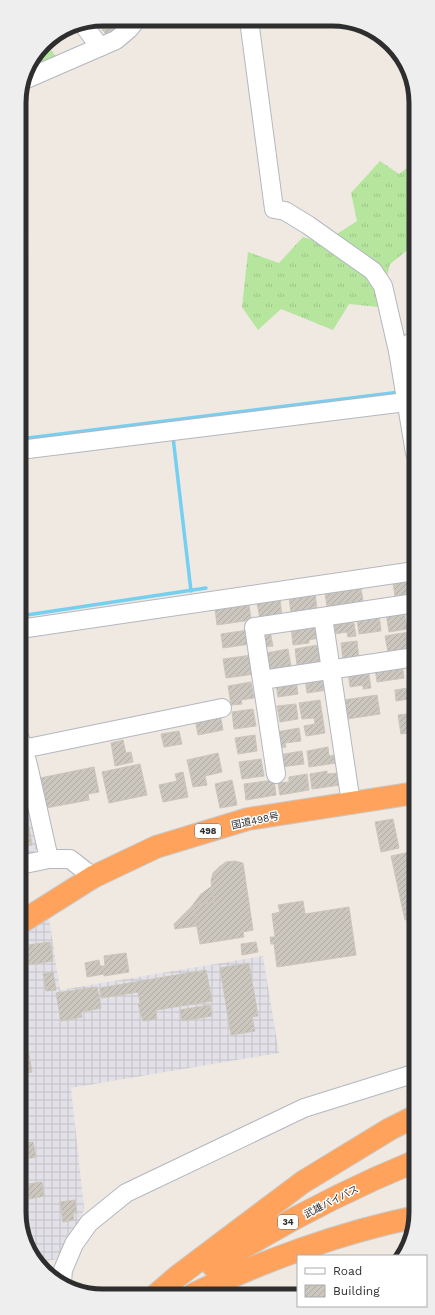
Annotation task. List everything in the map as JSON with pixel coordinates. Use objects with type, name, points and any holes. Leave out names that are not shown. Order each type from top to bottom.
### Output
[{"type":"highway","name":"国道498号","points":[[26,919],[93,877],[156,847],[248,819],[409,794]]},
{"type":"highway","points":[[163,1289],[303,1182],[390,1129],[409,1120]]},
{"type":"highway","name":"武雄バイパス","points":[[175,1289],[260,1236],[384,1174],[409,1164]]},
{"type":"highway","points":[[206,1289],[298,1251],[344,1236],[409,1219]]},
{"type":"street","points":[[31,77],[116,40],[132,26]]},
{"type":"street","points":[[251,26],[274,209],[285,211],[308,225],[373,271],[383,286],[398,351],[409,419]]},
{"type":"street","points":[[86,28],[100,47]]},
{"type":"street","points":[[398,351],[409,344]]},
{"type":"street","points":[[26,449],[406,402]]},
{"type":"street","points":[[26,628],[409,572]]},
{"type":"street","points":[[276,774],[254,627],[409,604]]},
{"type":"street","points":[[323,617],[351,803]]},
{"type":"street","points":[[262,680],[409,658]]},
{"type":"street","points":[[26,743],[222,708]]},
{"type":"street","points":[[26,761],[49,859]]},
{"type":"street","points":[[26,864],[49,859],[70,860],[93,877]]},
{"type":"street","points":[[62,1278],[63,1270],[74,1244],[89,1223],[126,1193],[304,1108],[409,1075]]},
{"type":"shaded area","points":[[26,793],[39,847],[33,853],[26,855]]},
{"type":"shaded area","points":[[49,918],[60,990],[263,956],[279,1053],[71,1088],[84,1208],[79,1225],[59,1259],[44,1261],[36,1251],[32,1242],[27,1227],[26,1212],[26,933]]},
{"type":"green space","points":[[49,47],[58,60],[34,69],[36,64]]},
{"type":"green space","points":[[380,161],[399,174],[409,166],[409,249],[390,264],[379,307],[349,304],[333,330],[281,309],[258,330],[242,307],[248,252],[279,263],[303,237],[323,243],[357,221],[351,193]]},
{"type":"building","points":[[100,26],[121,26],[108,37]]},
{"type":"building","points":[[409,581],[409,594],[395,596],[393,583]]},
{"type":"building","points":[[361,588],[363,601],[327,606],[325,593]]},
{"type":"building","points":[[315,593],[317,609],[291,613],[289,597]]},
{"type":"building","points":[[280,600],[282,616],[260,619],[257,603]]},
{"type":"building","points":[[249,604],[251,620],[217,625],[215,609]]},
{"type":"building","points":[[407,610],[409,610],[409,621]]},
{"type":"building","points":[[404,611],[407,629],[389,632],[386,613]]},
{"type":"building","points":[[379,615],[381,631],[359,634],[357,619]]},
{"type":"building","points":[[353,618],[356,636],[348,637],[347,632],[334,634],[332,621]]},
{"type":"building","points":[[316,624],[319,638],[309,640],[309,643],[293,645],[291,627]]},
{"type":"building","points":[[248,630],[250,644],[223,648],[221,634]]},
{"type":"building","points":[[270,631],[273,646],[264,647],[261,632]]},
{"type":"building","points":[[409,632],[409,648],[388,652],[385,636]]},
{"type":"building","points":[[357,641],[359,659],[343,661],[341,643]]},
{"type":"building","points":[[318,645],[320,662],[297,665],[295,649]]},
{"type":"building","points":[[288,649],[291,666],[268,669],[266,653]]},
{"type":"building","points":[[252,655],[255,674],[226,678],[223,659]]},
{"type":"building","points":[[402,664],[404,678],[377,682],[375,668]]},
{"type":"building","points":[[368,669],[371,688],[363,689],[363,685],[350,687],[348,672]]},
{"type":"building","points":[[325,676],[327,690],[307,693],[305,679]]},
{"type":"building","points":[[296,680],[298,694],[278,697],[276,683]]},
{"type":"building","points":[[251,682],[254,698],[241,700],[242,704],[231,705],[228,686]]},
{"type":"building","points":[[409,688],[409,699],[396,701],[395,690]]},
{"type":"building","points":[[377,695],[380,714],[347,719],[344,700]]},
{"type":"building","points":[[320,700],[325,733],[306,736],[304,726],[315,724],[314,718],[302,719],[299,703]]},
{"type":"building","points":[[296,704],[298,719],[280,722],[277,706]]},
{"type":"building","points":[[253,709],[256,726],[234,729],[232,712]]},
{"type":"building","points":[[220,714],[223,730],[198,735],[195,719]]},
{"type":"building","points":[[409,714],[409,733],[401,734],[398,715]]},
{"type":"building","points":[[299,728],[301,741],[285,743],[286,747],[278,748],[276,732]]},
{"type":"building","points":[[179,731],[182,744],[164,747],[161,734]]},
{"type":"building","points":[[255,735],[257,751],[238,754],[235,738]]},
{"type":"building","points":[[123,740],[126,753],[131,752],[133,762],[115,766],[111,743]]},
{"type":"building","points":[[328,747],[329,756],[335,755],[336,763],[309,767],[307,751]]},
{"type":"building","points":[[302,751],[304,764],[281,767],[279,755]]},
{"type":"building","points":[[218,753],[222,772],[205,776],[207,785],[193,787],[187,760]]},
{"type":"building","points":[[261,759],[264,776],[242,779],[239,762]]},
{"type":"building","points":[[140,764],[147,795],[109,803],[102,772]]},
{"type":"building","points":[[94,767],[99,792],[88,794],[89,800],[46,808],[40,778]]},
{"type":"building","points":[[327,771],[327,774],[338,773],[340,785],[312,789],[310,774]]},
{"type":"building","points":[[183,772],[188,797],[163,802],[159,785],[177,781],[175,774]]},
{"type":"building","points":[[307,774],[309,790],[280,795],[278,783],[289,782],[289,777]]},
{"type":"building","points":[[232,780],[237,805],[220,808],[215,784]]},
{"type":"building","points":[[274,780],[276,795],[246,800],[244,784]]},
{"type":"building","points":[[26,810],[32,845],[26,846]]},
{"type":"building","points":[[393,819],[399,848],[381,852],[375,822]]},
{"type":"building","points":[[409,852],[409,919],[405,920],[391,856]]},
{"type":"building","points":[[235,861],[243,863],[253,930],[243,932],[244,937],[200,944],[193,905],[214,902],[211,881],[213,873],[226,862]]},
{"type":"building","points":[[212,886],[214,902],[193,905],[197,926],[175,929],[174,924],[192,906],[201,894]]},
{"type":"building","points":[[303,901],[305,914],[349,907],[356,955],[277,967],[274,944],[271,944],[270,937],[275,937],[272,914],[280,912],[278,905]]},
{"type":"building","points":[[50,942],[53,961],[26,965],[26,945]]},
{"type":"building","points":[[256,942],[258,952],[242,955],[241,944]]},
{"type":"building","points":[[126,953],[129,972],[87,977],[85,963],[99,960],[100,966],[105,966],[104,956]]},
{"type":"building","points":[[249,963],[258,1016],[252,1017],[255,1031],[231,1035],[220,968]]},
{"type":"building","points":[[206,970],[212,1001],[156,1010],[157,1019],[143,1021],[138,1004],[140,1004],[138,992],[102,998],[100,988]]},
{"type":"building","points":[[53,972],[56,990],[46,991],[43,974]]},
{"type":"building","points":[[97,987],[101,1008],[81,1012],[82,1017],[61,1021],[56,993]]},
{"type":"building","points":[[210,1005],[212,1016],[182,1021],[180,1010]]},
{"type":"building","points":[[26,1037],[32,1072],[26,1073]]},
{"type":"building","points":[[33,1142],[36,1157],[26,1159],[26,1143]]},
{"type":"building","points":[[42,1182],[44,1196],[26,1200],[26,1184]]},
{"type":"building","points":[[75,1200],[77,1213],[73,1213],[74,1220],[63,1222],[60,1202]]},
{"type":"waterway","points":[[26,438],[400,392]]},
{"type":"waterway","points":[[173,437],[191,591]]},
{"type":"waterway","points":[[26,615],[206,588]]}]
